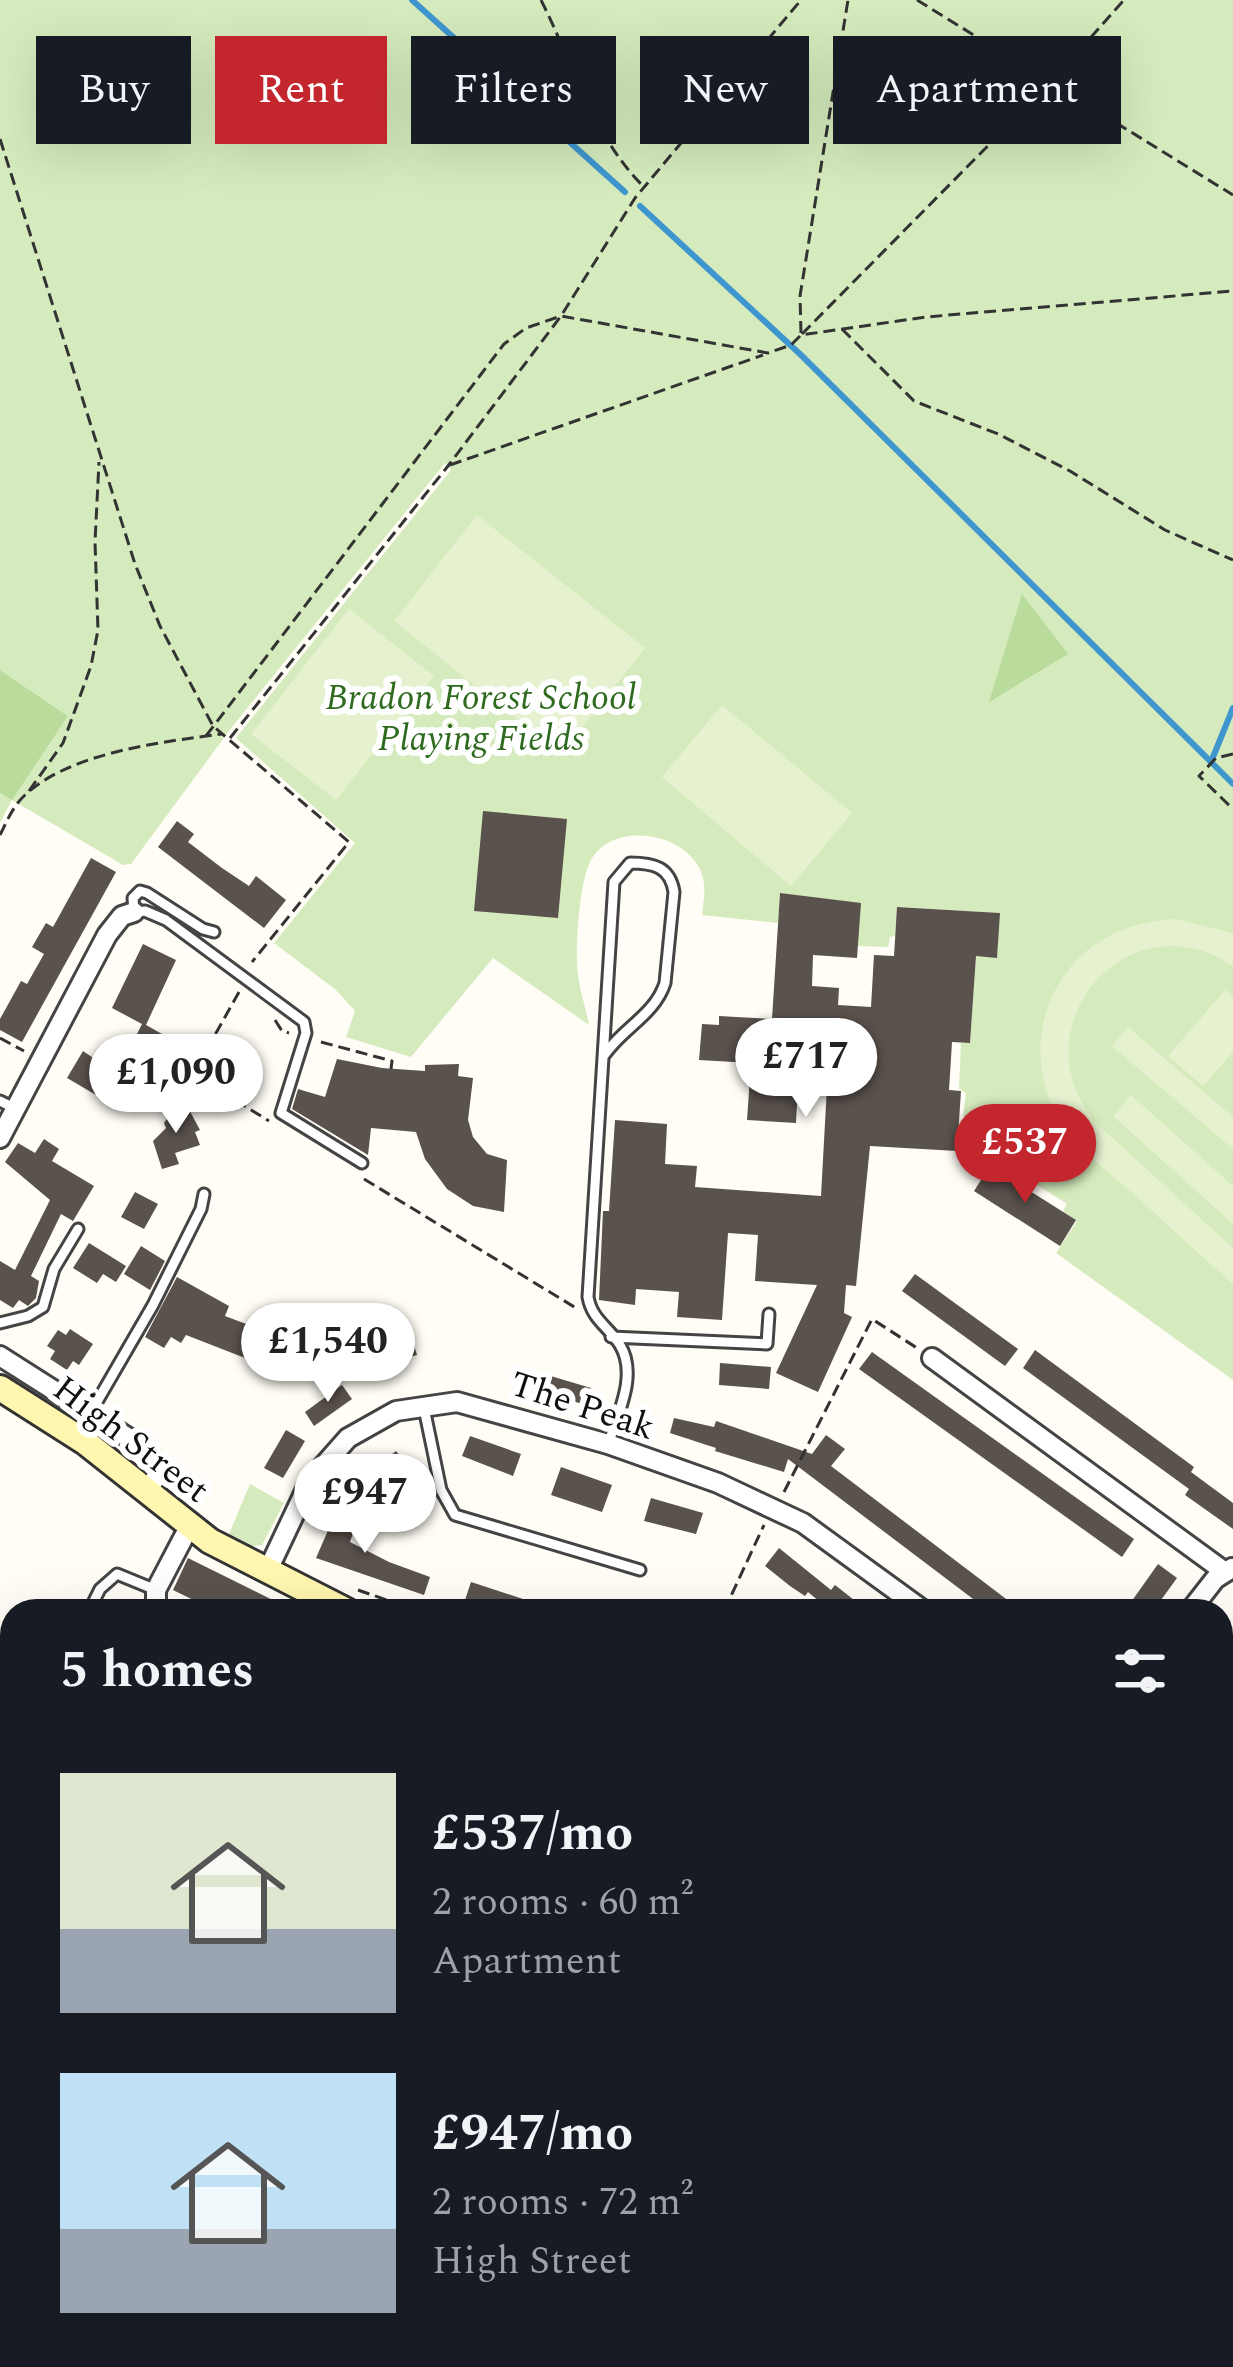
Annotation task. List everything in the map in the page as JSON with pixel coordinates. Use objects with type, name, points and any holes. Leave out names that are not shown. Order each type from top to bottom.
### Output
[{"type":"street","points":[[0,1138],[8,1105],[41,1060],[106,935],[122,916],[134,912]]},
{"type":"street","points":[[0,1356],[151,1455],[158,1474],[146,1493]]},
{"type":"street","points":[[932,1358],[1229,1570],[1201,1599]]},
{"type":"street","name":"High Street","points":[[0,1388],[51,1417],[189,1527],[267,1572],[332,1599]]},
{"type":"street","name":"The Peak","points":[[267,1572],[310,1481],[359,1429],[423,1404],[472,1403],[608,1444],[776,1509],[838,1546],[893,1599]]},
{"type":"street","points":[[156,1599],[156,1590],[189,1527]]},
{"type":"lane","points":[[603,1057],[616,1037],[660,998],[665,983],[674,892],[672,879],[648,862],[630,863],[614,882],[603,1057],[588,1297],[590,1310],[620,1344],[628,1378],[608,1444]]},
{"type":"lane","points":[[214,932],[147,892],[136,893],[134,912],[166,920],[299,1017],[307,1027],[281,1114],[362,1163]]},
{"type":"lane","points":[[91,1412],[152,1305],[201,1209],[204,1194]]},
{"type":"lane","points":[[0,1323],[43,1307],[54,1269],[78,1229]]},
{"type":"lane","points":[[611,1337],[767,1344],[769,1314]]},
{"type":"lane","points":[[423,1404],[441,1490],[454,1515],[640,1570]]},
{"type":"lane","points":[[95,1599],[117,1574],[156,1590]]},
{"type":"path","points":[[542,0],[602,134],[644,187]]},
{"type":"path","points":[[229,740],[561,316],[644,187],[801,0]]},
{"type":"path","points":[[801,335],[800,296],[848,0]]},
{"type":"path","points":[[917,0],[976,36]]},
{"type":"path","points":[[1092,36],[1124,0]]},
{"type":"path","points":[[1121,125],[1233,195]]},
{"type":"path","points":[[0,139],[134,564],[160,626],[212,726],[350,842],[251,963],[250,981]]},
{"type":"path","points":[[448,466],[791,345],[990,144]]},
{"type":"path","points":[[801,335],[926,317],[1233,290]]},
{"type":"path","points":[[206,736],[504,344],[526,328],[561,316],[768,353]]},
{"type":"path","points":[[842,329],[914,401],[998,434],[1070,471],[1165,530],[1233,560]]},
{"type":"path","points":[[0,835],[16,805],[63,743],[92,666],[98,630],[99,456]]},
{"type":"path","points":[[29,791],[90,762],[152,743],[222,734]]},
{"type":"path","points":[[1233,754],[1216,758],[1199,776],[1233,809]]},
{"type":"path","points":[[0,1038],[41,1060]]},
{"type":"path","points":[[730,1599],[872,1319],[932,1358]]},
{"type":"green space","name":"Bradon Forest School Playing Fields","points":[[0,0],[1233,0],[1233,1380],[1056,1253],[1077,1221],[1063,1211],[1067,1204],[992,1156],[1019,1123],[1004,1116],[987,1154],[963,1150],[968,1117],[963,1116],[966,1093],[959,1089],[961,1043],[970,1043],[976,956],[997,957],[999,913],[898,907],[895,936],[890,937],[888,947],[858,946],[840,902],[780,893],[778,923],[702,915],[704,881],[691,856],[663,840],[630,836],[601,848],[584,881],[577,961],[589,1025],[493,958],[411,1057],[346,1037],[355,1011],[336,990],[274,943],[355,843],[236,738],[451,470],[445,463],[232,727],[131,864],[123,865],[12,800],[0,823],[0,793],[11,799],[68,716],[0,670]]},
{"type":"green space","points":[[477,515],[645,648],[561,754],[394,621]]},
{"type":"green space","points":[[1022,594],[1068,654],[989,702]]},
{"type":"green space","points":[[349,609],[434,676],[336,800],[251,734]]},
{"type":"green space","points":[[0,670],[68,716],[12,800],[0,793]]},
{"type":"green space","points":[[722,705],[852,813],[791,886],[662,777]]},
{"type":"green space","points":[[1175,919],[1233,933],[1233,966],[1194,949],[1157,947],[1123,959],[1096,981],[1077,1011],[1069,1046],[1074,1084],[1094,1121],[1233,1248],[1233,1284],[1078,1144],[1059,1119],[1044,1081],[1044,1020],[1070,967],[1095,944],[1124,929]]},
{"type":"green space","points":[[1225,990],[1233,997],[1233,1052],[1203,1086],[1168,1056]]},
{"type":"green space","points":[[1128,1027],[1233,1117],[1233,1149],[1112,1046]]},
{"type":"green space","points":[[1131,1095],[1233,1186],[1233,1224],[1113,1116]]},
{"type":"green space","points":[[250,1484],[284,1503],[262,1545],[247,1547],[229,1534]]},
{"type":"building","points":[[483,811],[567,819],[558,918],[474,911]]},
{"type":"building","points":[[177,821],[194,834],[188,842],[222,868],[249,886],[256,876],[286,900],[264,928],[158,847]]},
{"type":"building","points":[[91,858],[116,872],[22,1042],[0,1030],[0,1019],[21,981],[27,984],[44,954],[32,947],[46,923],[53,927]]},
{"type":"building","points":[[780,893],[861,903],[857,958],[813,955],[812,986],[839,988],[838,1005],[871,1007],[874,955],[894,956],[897,907],[1000,913],[997,958],[976,956],[970,1043],[952,1042],[949,1090],[961,1091],[957,1151],[870,1146],[856,1286],[846,1285],[844,1313],[852,1317],[818,1392],[776,1373],[817,1285],[755,1281],[758,1235],[728,1233],[722,1320],[677,1317],[679,1292],[636,1289],[635,1305],[599,1300],[603,1211],[609,1211],[615,1120],[667,1124],[665,1164],[697,1166],[695,1187],[821,1196],[828,1068],[799,1066],[796,1123],[747,1120],[751,1063],[699,1060],[702,1024],[719,1025],[719,1016],[772,1019]]},
{"type":"building","points":[[143,944],[176,960],[146,1025],[162,1034],[169,1056],[154,1048],[120,1109],[67,1078],[83,1051],[117,1074],[142,1024],[112,1008]]},
{"type":"building","points":[[220,1036],[259,1061],[237,1096],[198,1071]]},
{"type":"building","points":[[337,1059],[425,1071],[425,1065],[459,1064],[458,1076],[473,1078],[468,1120],[473,1137],[487,1154],[507,1160],[504,1212],[473,1206],[447,1189],[425,1159],[416,1132],[371,1128],[368,1155],[292,1109],[298,1089],[325,1097]]},
{"type":"building","points":[[186,1104],[200,1130],[195,1132],[200,1145],[175,1153],[179,1164],[162,1169],[153,1141],[166,1128],[164,1123],[174,1108]]},
{"type":"building","points":[[44,1139],[59,1149],[52,1161],[94,1186],[73,1221],[61,1214],[31,1276],[39,1281],[36,1298],[28,1306],[19,1300],[13,1308],[0,1300],[0,1261],[15,1270],[50,1200],[5,1162],[18,1143],[35,1153]]},
{"type":"building","points":[[990,1166],[1076,1220],[1060,1246],[974,1191]]},
{"type":"building","points":[[135,1192],[158,1204],[144,1229],[121,1217]]},
{"type":"building","points":[[89,1243],[126,1266],[116,1282],[103,1274],[97,1283],[73,1268]]},
{"type":"building","points":[[141,1246],[165,1261],[150,1290],[124,1274]]},
{"type":"building","points":[[915,1274],[1018,1349],[1005,1366],[902,1291]]},
{"type":"building","points":[[177,1277],[229,1306],[225,1316],[257,1328],[245,1358],[186,1335],[181,1343],[171,1337],[164,1348],[145,1337]]},
{"type":"building","points":[[70,1329],[93,1344],[79,1365],[73,1361],[67,1370],[50,1359],[55,1351],[47,1346],[58,1330],[66,1335]]},
{"type":"building","points":[[412,1339],[417,1355],[372,1368],[368,1351]]},
{"type":"building","points":[[1035,1350],[1194,1467],[1191,1472],[1233,1503],[1233,1529],[1185,1495],[1189,1489],[1023,1368]]},
{"type":"building","points":[[872,1352],[1134,1539],[1122,1557],[859,1369]]},
{"type":"building","points":[[720,1363],[771,1367],[769,1389],[719,1385]]},
{"type":"building","points":[[544,1374],[591,1388],[585,1405],[539,1390]]},
{"type":"building","points":[[342,1385],[352,1399],[314,1426],[305,1412]]},
{"type":"building","points":[[674,1418],[714,1427],[716,1421],[812,1454],[826,1435],[845,1449],[831,1466],[1006,1599],[973,1599],[788,1459],[784,1472],[670,1433]]},
{"type":"building","points":[[286,1430],[305,1441],[283,1478],[264,1468]]},
{"type":"building","points":[[470,1436],[521,1454],[513,1476],[462,1456]]},
{"type":"building","points":[[396,1451],[410,1469],[369,1503],[354,1485]]},
{"type":"building","points":[[561,1467],[612,1485],[602,1512],[551,1495]]},
{"type":"building","points":[[651,1498],[703,1513],[696,1534],[644,1521]]},
{"type":"building","points":[[344,1507],[360,1512],[350,1542],[430,1577],[424,1595],[316,1558],[336,1512]]},
{"type":"building","points":[[779,1548],[831,1590],[835,1585],[853,1599],[816,1599],[808,1592],[805,1596],[765,1566]]},
{"type":"building","points":[[188,1558],[271,1599],[191,1599],[173,1590]]},
{"type":"building","points":[[1158,1564],[1177,1578],[1162,1599],[1133,1599]]},
{"type":"building","points":[[471,1582],[523,1599],[465,1599]]},
{"type":"waterway","points":[[412,0],[625,192]]},
{"type":"waterway","points":[[640,206],[801,355],[1211,762],[1233,708]]},
{"type":"waterway","points":[[1211,762],[1233,784]]}]
